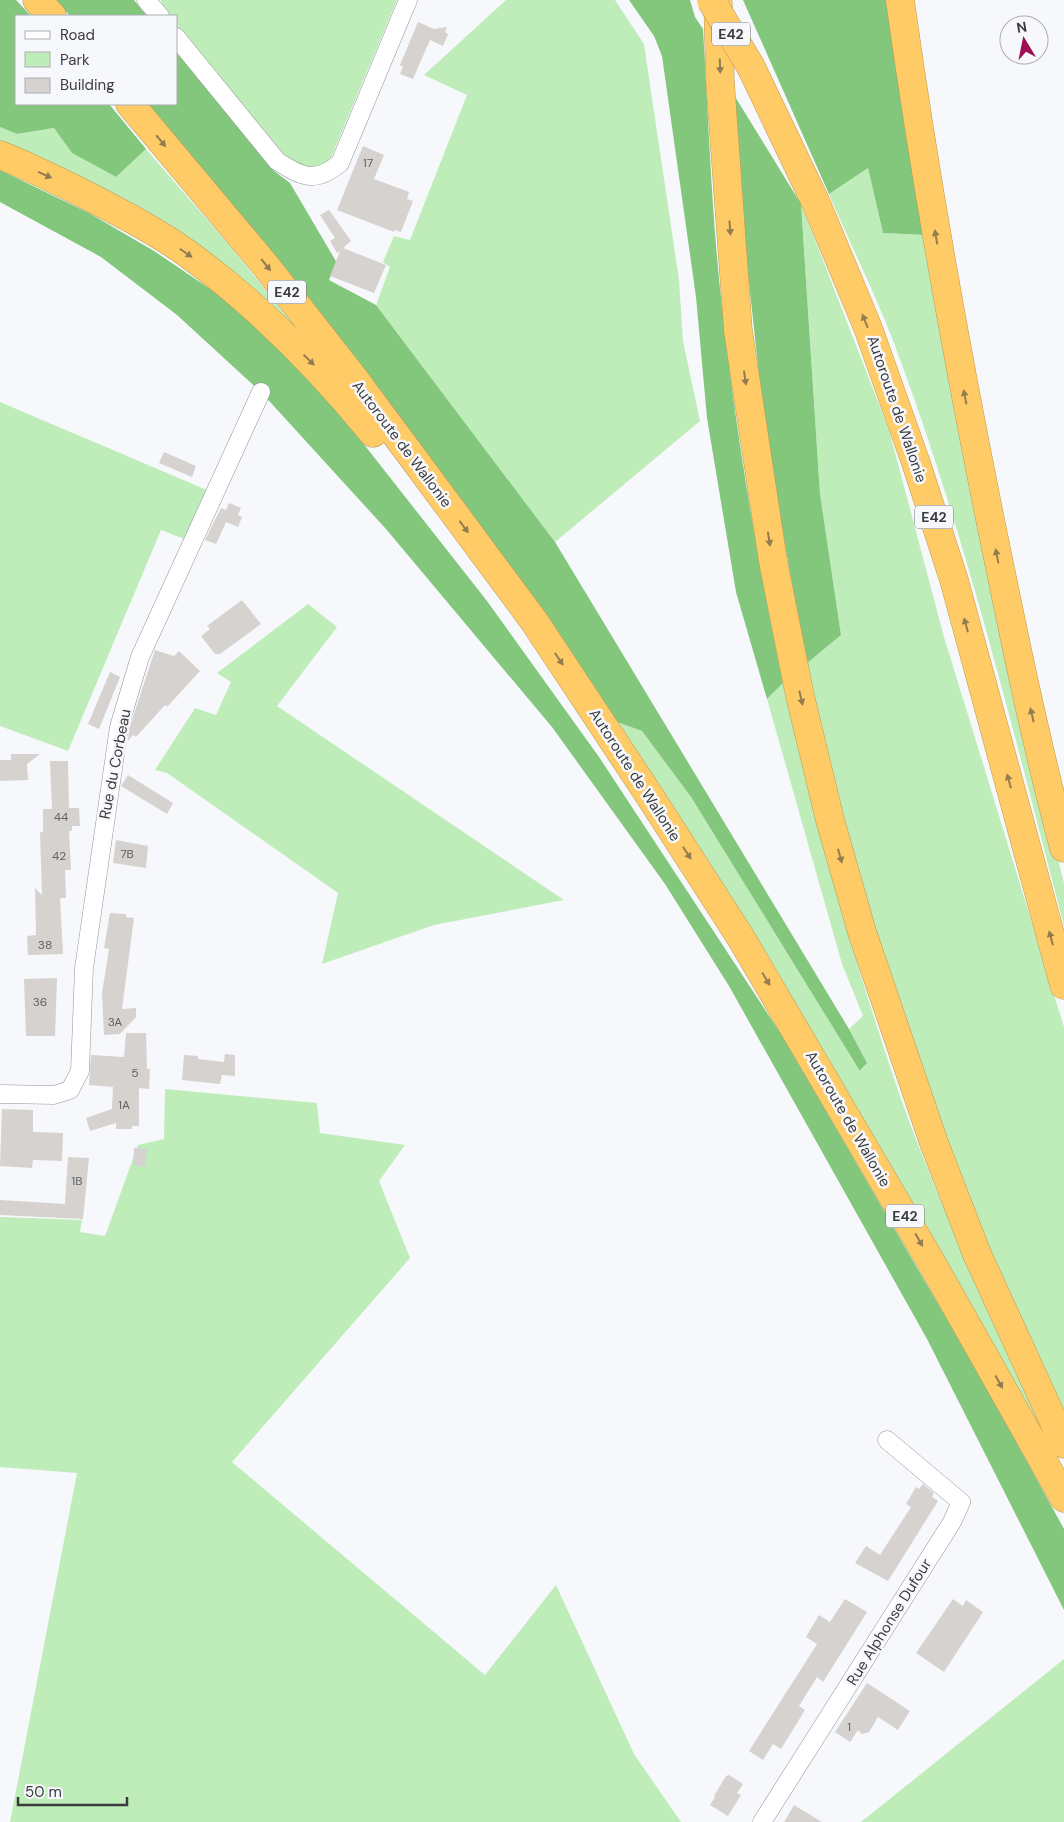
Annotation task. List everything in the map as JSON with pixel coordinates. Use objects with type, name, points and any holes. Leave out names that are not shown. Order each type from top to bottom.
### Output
[{"type":"highway","points":[[38,0],[51,15]]},
{"type":"highway","name":"Autoroute de Wallonie","points":[[711,0],[750,67],[816,204],[868,328],[916,463],[954,580],[1064,985]]},
{"type":"highway","points":[[718,0],[720,80],[738,330],[773,561],[802,705],[830,820],[862,932],[934,1143],[977,1254],[1064,1444]]},
{"type":"highway","points":[[900,0],[930,204],[959,363],[1008,610],[1064,848]]},
{"type":"highway","name":"Autoroute de Wallonie","points":[[131,105],[266,265],[534,621],[741,938],[930,1260],[1064,1498]]},
{"type":"highway","points":[[0,155],[132,218],[186,253],[264,316],[315,366],[401,467],[435,488]]},
{"type":"street","points":[[146,0],[159,15]]},
{"type":"street","points":[[178,39],[276,161],[294,172],[311,177],[329,173],[340,163],[408,0]]},
{"type":"street","name":"Rue du Corbeau","points":[[0,1094],[54,1095],[70,1090],[80,1071],[84,968],[119,727],[140,657],[261,392]]},
{"type":"street","name":"Rue Alphonse Dufour","points":[[762,1822],[952,1522],[961,1502],[887,1440]]},
{"type":"green space","points":[[0,0],[16,0],[30,15],[15,15],[15,105],[110,105],[146,149],[116,177],[72,153],[54,128],[17,134],[0,127]]},
{"type":"green space","points":[[55,0],[134,0],[146,15],[69,15]]},
{"type":"green space","points":[[161,0],[397,0],[330,160],[319,167],[305,170],[287,160],[178,28],[178,15],[168,15],[163,9]]},
{"type":"green space","points":[[506,0],[615,0],[644,44],[679,280],[683,341],[700,421],[555,542],[376,305],[390,267],[383,262],[394,236],[410,240],[467,95],[424,75]]},
{"type":"green space","points":[[629,0],[690,0],[695,17],[703,29],[714,217],[731,381],[763,582],[783,683],[767,699],[736,592],[707,418],[696,297],[662,56],[654,36]]},
{"type":"green space","points":[[743,0],[890,0],[925,235],[883,233],[868,168],[829,194]]},
{"type":"green space","points":[[178,54],[274,171],[290,183],[337,263],[329,280],[376,305],[555,542],[849,1029],[867,1063],[860,1071],[691,797],[642,731],[614,721],[146,105],[178,105]]},
{"type":"green space","points":[[734,95],[801,204],[820,494],[841,635],[806,664],[765,431],[737,171]]},
{"type":"green space","points":[[0,127],[17,134],[54,128],[72,153],[116,177],[146,149],[229,245],[298,330],[0,145]]},
{"type":"green space","points":[[868,168],[883,233],[925,235],[1008,654],[1064,883],[1064,926],[966,559],[920,414],[879,306],[829,194]]},
{"type":"green space","points":[[0,170],[89,213],[154,251],[222,297],[282,352],[344,419],[487,601],[599,757],[783,1037],[980,1376],[1064,1529],[1064,1610],[927,1339],[729,986],[665,884],[552,727],[386,529],[261,392],[177,315],[101,257],[0,202]]},
{"type":"green space","points":[[801,204],[889,430],[944,637],[1064,1027],[1064,1421],[983,1240],[904,1032],[835,800],[806,664],[841,635],[820,494]]},
{"type":"green space","points":[[0,402],[214,493],[192,542],[161,530],[68,751],[0,726]]},
{"type":"green space","points":[[308,604],[337,627],[277,706],[564,900],[434,925],[322,964],[338,893],[167,773],[155,770],[195,708],[216,715],[231,682],[217,673]]},
{"type":"green space","points":[[783,683],[836,891],[900,1096],[952,1227],[1048,1442],[1044,1442],[614,721],[642,731],[691,797],[861,1071],[867,1063],[849,1029],[863,1016],[842,964],[767,699]]},
{"type":"green space","points":[[165,1089],[317,1103],[320,1133],[405,1145],[379,1181],[410,1258],[232,1462],[485,1675],[556,1585],[634,1754],[681,1822],[10,1822],[77,1473],[0,1467],[0,1217],[82,1220],[80,1232],[105,1236],[138,1145],[164,1139]]},
{"type":"green space","points":[[1064,1659],[1064,1822],[861,1822]]},
{"type":"building","points":[[418,22],[434,29],[447,27],[445,32],[448,34],[443,46],[430,40],[413,79],[400,74],[403,67],[400,65]]},
{"type":"building","points":[[363,146],[384,155],[374,179],[409,192],[407,199],[413,201],[401,232],[394,230],[394,232],[337,210]]},
{"type":"building","points":[[329,210],[351,241],[343,248],[386,265],[374,293],[330,276],[340,251],[337,253],[330,241],[335,238],[320,215]]},
{"type":"building","points":[[164,452],[196,466],[192,477],[159,463]]},
{"type":"building","points":[[229,503],[241,508],[238,515],[242,517],[238,527],[226,522],[216,544],[205,540],[221,508],[226,510]]},
{"type":"building","points":[[242,600],[261,624],[220,654],[215,654],[201,636],[210,629],[207,626]]},
{"type":"building","points":[[155,650],[174,656],[179,651],[200,671],[167,707],[165,705],[136,737],[133,735],[128,741],[129,729]]},
{"type":"building","points":[[110,672],[120,677],[99,729],[88,724]]},
{"type":"building","points":[[11,754],[40,754],[27,764],[28,780],[0,781],[0,760],[11,760]]},
{"type":"building","points":[[50,761],[68,761],[69,808],[79,808],[80,826],[72,826],[72,831],[69,831],[71,870],[65,870],[66,898],[60,898],[63,954],[28,955],[27,936],[36,935],[35,888],[42,895],[40,832],[43,832],[43,809],[52,809]]},
{"type":"building","points":[[128,775],[173,803],[167,814],[121,786]]},
{"type":"building","points":[[116,840],[148,846],[146,868],[113,863]]},
{"type":"building","points":[[110,913],[126,914],[126,917],[134,918],[122,1009],[136,1008],[136,1017],[120,1034],[104,1035],[102,993],[109,949],[104,948]]},
{"type":"building","points":[[57,978],[55,1036],[26,1036],[24,979]]},
{"type":"building","points":[[126,1033],[146,1033],[147,1069],[150,1069],[149,1089],[139,1088],[139,1126],[132,1126],[132,1129],[116,1129],[116,1123],[90,1131],[86,1118],[112,1109],[113,1087],[89,1085],[91,1055],[124,1057]]},
{"type":"building","points":[[225,1054],[235,1055],[235,1076],[222,1075],[220,1084],[182,1080],[184,1055],[198,1056],[198,1059],[224,1062]]},
{"type":"building","points":[[2,1109],[33,1110],[33,1132],[63,1133],[62,1161],[33,1160],[32,1168],[0,1166]]},
{"type":"building","points":[[134,1148],[147,1149],[145,1167],[133,1165]]},
{"type":"building","points":[[68,1157],[89,1158],[83,1219],[0,1215],[0,1200],[65,1204]]},
{"type":"building","points":[[923,1484],[934,1493],[932,1497],[938,1501],[888,1581],[855,1563],[866,1546],[880,1555],[911,1507],[906,1504],[916,1487],[919,1489]]},
{"type":"building","points":[[845,1599],[867,1612],[823,1682],[817,1677],[799,1706],[805,1710],[781,1749],[773,1744],[763,1760],[749,1751],[817,1644],[806,1637],[819,1615],[830,1622]]},
{"type":"building","points":[[953,1599],[963,1606],[966,1600],[983,1612],[944,1672],[916,1653]]},
{"type":"building","points":[[867,1683],[910,1711],[898,1730],[878,1717],[869,1732],[862,1734],[858,1730],[850,1742],[835,1732]]},
{"type":"building","points":[[729,1775],[743,1784],[737,1793],[741,1795],[728,1816],[710,1805],[726,1776]]},
{"type":"building","points":[[794,1805],[822,1822],[784,1822]]}]
